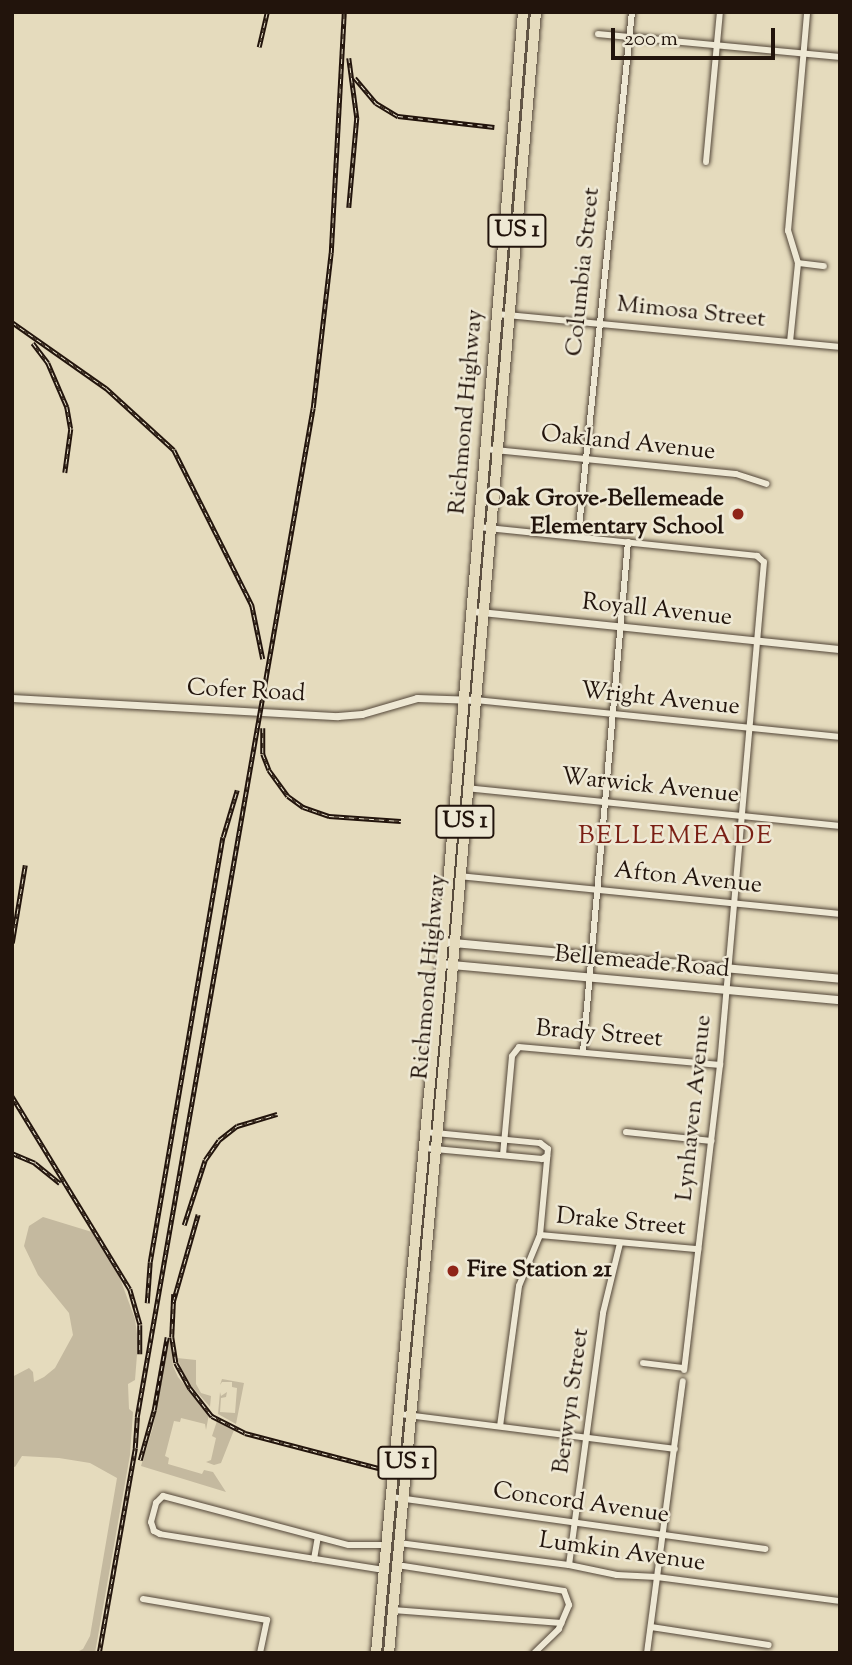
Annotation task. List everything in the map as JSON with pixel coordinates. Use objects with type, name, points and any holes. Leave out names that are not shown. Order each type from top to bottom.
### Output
[{"type":"main road","name":"Richmond Highway","points":[[376,1653],[443,942],[523,12]]},
{"type":"main road","name":"Richmond Highway","points":[[389,1652],[438,1134],[536,12]]},
{"type":"main road","name":"Bellemeade Road","points":[[443,942],[840,979]]},
{"type":"main road","name":"Bellemeade Road","points":[[441,964],[840,1000]]},
{"type":"street","name":"Columbia Street","points":[[578,537],[632,12]]},
{"type":"street","points":[[706,162],[720,12]]},
{"type":"street","points":[[790,342],[798,263],[788,231],[807,12]]},
{"type":"street","points":[[598,34],[840,57]]},
{"type":"street","points":[[798,263],[824,266]]},
{"type":"street","name":"Mimosa Street","points":[[497,314],[840,347]]},
{"type":"street","name":"Oakland Avenue","points":[[485,449],[736,474],[766,484]]},
{"type":"street","points":[[478,527],[628,542],[583,1052]]},
{"type":"street","name":"Lynhaven Avenue","points":[[628,542],[762,558],[764,562],[720,1065],[684,1369],[643,1363]]},
{"type":"street","name":"Royall Avenue","points":[[471,611],[840,649]]},
{"type":"street","name":"Cofer Road","points":[[12,698],[338,716],[362,714],[417,698],[476,700]]},
{"type":"street","name":"Wright Avenue","points":[[476,700],[840,737]]},
{"type":"street","name":"Warwick Avenue","points":[[456,787],[840,826]]},
{"type":"street","name":"Afton Avenue","points":[[448,875],[840,914]]},
{"type":"street","name":"Brady Street","points":[[505,1140],[516,1048],[720,1065]]},
{"type":"street","points":[[425,1132],[543,1144],[548,1149],[540,1235],[519,1286],[500,1426]]},
{"type":"street","points":[[626,1132],[712,1140]]},
{"type":"street","points":[[503,1155],[505,1140]]},
{"type":"street","points":[[424,1148],[542,1159],[547,1156]]},
{"type":"street","name":"Drake Street","points":[[540,1235],[698,1250]]},
{"type":"street","name":"Berwyn Street","points":[[569,1565],[603,1313],[620,1243]]},
{"type":"street","points":[[648,1653],[683,1381]]},
{"type":"street","points":[[399,1414],[675,1449]]},
{"type":"street","points":[[384,1570],[160,1534],[154,1531],[151,1522],[156,1503],[163,1496],[349,1545],[386,1545]]},
{"type":"street","name":"Concord Avenue","points":[[391,1497],[765,1549]]},
{"type":"street","points":[[314,1559],[318,1537]]},
{"type":"street","name":"Lumkin Avenue","points":[[399,1543],[569,1565],[617,1575],[657,1577],[840,1601]]},
{"type":"street","points":[[397,1564],[565,1591],[569,1600],[561,1623],[534,1653]]},
{"type":"street","points":[[143,1599],[267,1620],[260,1653]]},
{"type":"street","points":[[393,1610],[561,1623]]},
{"type":"street","points":[[651,1628],[769,1645]]},
{"type":"street","points":[[389,1652],[396,1653]]},
{"type":"shaded area","points":[[43,1217],[92,1232],[118,1273],[135,1319],[138,1342],[135,1380],[128,1384],[129,1409],[133,1412],[130,1455],[95,1653],[75,1653],[83,1649],[90,1636],[117,1478],[90,1463],[59,1458],[22,1456],[15,1467],[12,1466],[12,1377],[29,1368],[33,1372],[34,1382],[44,1377],[55,1368],[73,1335],[69,1313],[38,1275],[24,1246],[29,1226]]},
{"type":"shaded area","points":[[170,1336],[173,1366],[178,1377],[209,1414],[206,1430],[205,1424],[181,1418],[180,1422],[174,1421],[165,1456],[169,1458],[168,1464],[202,1474],[204,1470],[213,1472],[226,1492],[141,1466],[153,1427]]},
{"type":"shaded area","points":[[177,1358],[196,1360],[196,1384],[201,1393],[211,1396],[210,1407],[187,1381]]},
{"type":"shaded area","points":[[222,1379],[244,1383],[236,1424],[218,1414],[220,1392],[221,1396],[227,1392],[226,1397],[221,1398],[220,1412],[235,1413],[237,1388],[232,1387],[232,1382],[222,1382],[220,1385]]},
{"type":"shaded area","points":[[217,1421],[234,1430],[221,1463],[214,1465],[206,1462],[211,1460],[216,1438],[212,1436]]},
{"type":"railway","points":[[259,47],[267,12]]},
{"type":"railway","points":[[99,1653],[135,1448],[137,1417],[313,408],[331,253],[344,12]]},
{"type":"railway","points":[[349,58],[357,118],[349,208]]},
{"type":"railway","points":[[355,78],[376,103],[398,116],[494,127]]},
{"type":"railway","points":[[12,322],[106,388],[174,450],[252,605],[263,659]]},
{"type":"railway","points":[[33,343],[48,363],[67,407],[71,429],[65,473]]},
{"type":"railway","points":[[263,728],[263,754],[269,770],[288,796],[303,807],[329,816],[401,821]]},
{"type":"railway","points":[[147,1303],[150,1262],[223,837],[237,790]]},
{"type":"railway","points":[[12,943],[25,865]]},
{"type":"railway","points":[[12,1096],[130,1289],[140,1325],[140,1354]]},
{"type":"railway","points":[[184,1225],[205,1160],[219,1140],[237,1126],[277,1114]]},
{"type":"railway","points":[[12,1153],[35,1163],[60,1183]]},
{"type":"railway","points":[[173,1302],[198,1214]]},
{"type":"railway","points":[[174,1294],[172,1337],[176,1363],[190,1388],[212,1416],[245,1433],[382,1469]]},
{"type":"railway","points":[[140,1460],[154,1410],[167,1337]]},
{"type":"place","name":"Oak Grove-Bellemeade Elementary School","points":[[738,514]]},
{"type":"place","name":"Fire Station 21","points":[[453,1271]]},
{"type":"district","name":"BELLEMEADE","points":[[676,837]]}]
